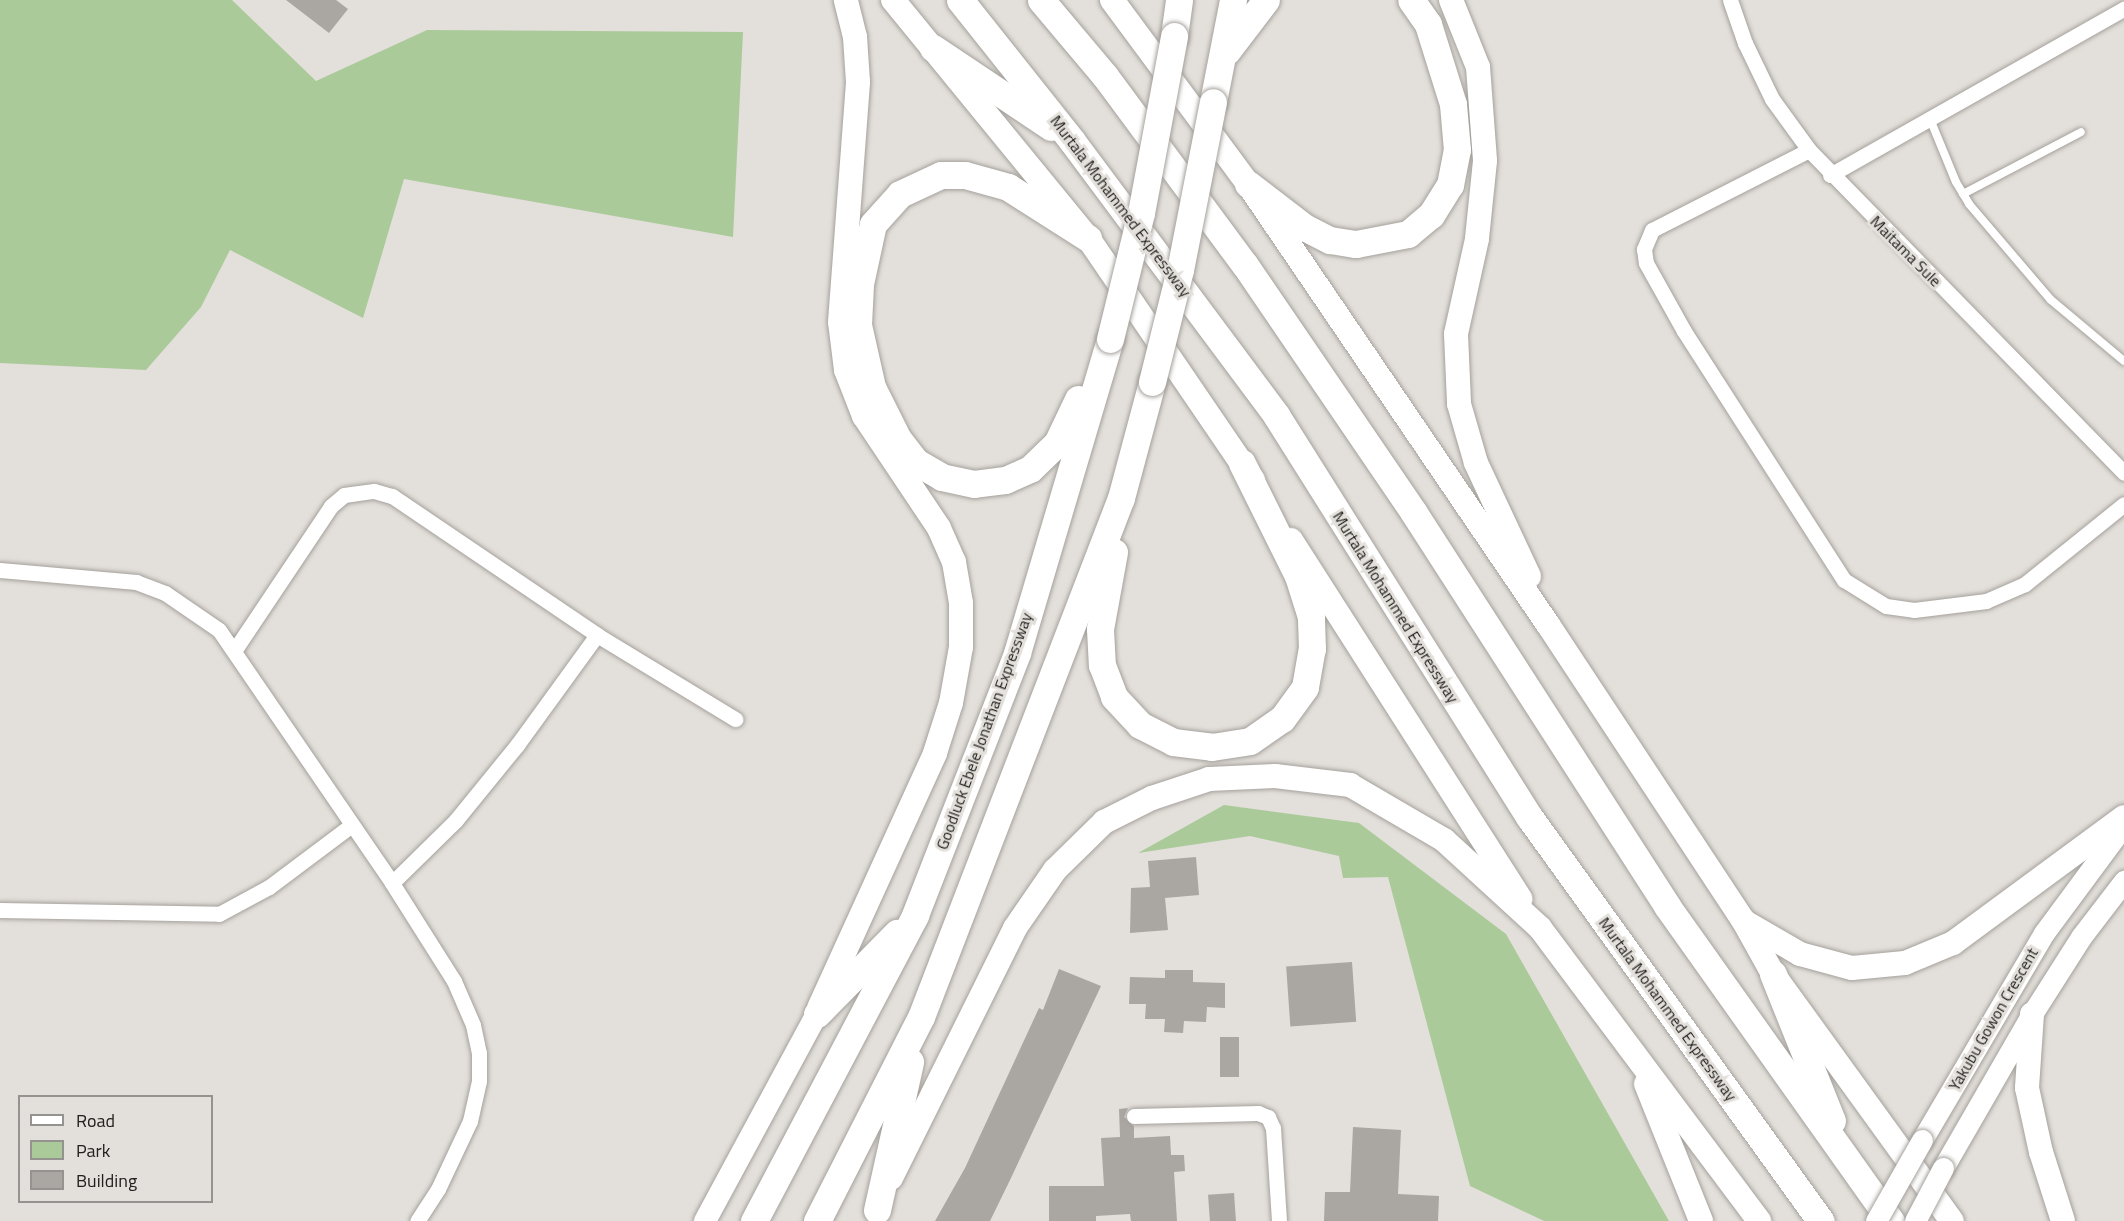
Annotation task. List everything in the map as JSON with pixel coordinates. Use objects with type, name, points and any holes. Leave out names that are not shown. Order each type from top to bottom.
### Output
[{"type":"highway","points":[[817,1014],[935,753],[951,703],[961,647],[961,603],[954,562],[939,528],[864,416],[846,370],[840,322],[858,82],[855,37],[846,0]]},
{"type":"highway","points":[[893,0],[1088,238],[1242,463],[1540,928],[1759,1221]]},
{"type":"highway","name":"Murtala Mohammed Expressway","points":[[960,0],[1072,141],[1276,415],[1530,818],[1821,1221]]},
{"type":"highway","points":[[1041,0],[1105,75],[1245,265],[1414,513],[1654,886],[1891,1221]]},
{"type":"highway","points":[[1112,0],[1248,184],[1549,626],[1743,920],[1773,974],[1952,1221]]},
{"type":"highway","name":"Goodluck Ebele Jonathan Expressway","points":[[754,1221],[915,915],[1017,653],[1107,346],[1141,213],[1179,0]]},
{"type":"highway","points":[[817,1221],[921,1017],[1121,498],[1152,382],[1197,192],[1233,0]]},
{"type":"highway","points":[[1222,58],[1266,0]]},
{"type":"highway","points":[[1248,184],[1304,227],[1330,240],[1356,244],[1408,234],[1431,215],[1450,184],[1457,150],[1453,104],[1428,24],[1411,0]]},
{"type":"highway","points":[[1451,0],[1478,67],[1485,161],[1477,238],[1456,334],[1458,404],[1476,463],[1549,626]]},
{"type":"highway","points":[[933,48],[1072,141]]},
{"type":"highway","points":[[1088,238],[1008,187],[964,175],[941,176],[917,184],[885,207],[873,224],[860,284],[861,348],[884,414],[916,462],[942,477],[974,484],[1005,480],[1030,469],[1048,453],[1107,346]]},
{"type":"highway","points":[[1121,498],[1100,636],[1102,664],[1114,697],[1140,725],[1173,742],[1212,747],[1250,741],[1282,719],[1305,687],[1312,649],[1308,599],[1242,463]]},
{"type":"highway","points":[[874,1216],[922,1110],[1015,928],[1055,870],[1104,822],[1152,798],[1209,779],[1275,776],[1350,785],[1444,840],[1540,928]]},
{"type":"highway","points":[[1743,920],[1800,954],[1852,968],[1905,963],[1953,943],[2124,817]]},
{"type":"highway","points":[[817,1014],[915,915]]},
{"type":"highway","points":[[1773,974],[1847,1159]]},
{"type":"highway","points":[[2032,1014],[2027,1088],[2041,1152],[2063,1221]]},
{"type":"highway","points":[[874,1216],[921,1017]]},
{"type":"highway","points":[[1634,1054],[1701,1221]]},
{"type":"main road","name":"Yakubu Gowon Crescent","points":[[1876,1221],[2044,933],[2124,825]]},
{"type":"main road","name":"Yakubu Gowon Crescent","points":[[1915,1221],[2032,1014],[2081,937],[2124,881]]},
{"type":"main road","points":[[705,1221],[817,1014]]},
{"type":"street","name":"Maitama Sule","points":[[1730,0],[1745,43],[1772,99],[1809,150],[1830,175],[2124,473]]},
{"type":"street","points":[[1830,175],[2124,9]]},
{"type":"street","points":[[1809,150],[1652,230],[1644,249],[1646,263],[1684,332],[1844,580],[1886,606],[1914,610],[1986,601],[2025,584],[2124,504]]},
{"type":"street","points":[[234,651],[331,506],[344,495],[374,491],[392,496],[597,635],[735,719]]},
{"type":"street","points":[[0,570],[136,582],[165,593],[219,630],[267,696],[349,826],[392,883],[454,981],[473,1025],[479,1053],[479,1081],[470,1121],[438,1189],[417,1221]]},
{"type":"street","points":[[392,883],[464,810],[517,745],[597,635]]},
{"type":"street","points":[[0,910],[219,914],[269,887],[349,826]]},
{"type":"street","points":[[1134,1116],[1258,1113],[1268,1117],[1273,1128],[1279,1221]]},
{"type":"lane","points":[[1930,119],[1963,194],[2051,300],[2124,361]]},
{"type":"lane","points":[[1963,194],[2081,132]]},
{"type":"green space","points":[[0,0],[232,0],[316,81],[427,30],[743,32],[733,237],[404,179],[363,318],[230,250],[201,307],[146,370],[0,363]]},
{"type":"green space","points":[[1224,805],[1359,823],[1506,934],[1669,1221],[1544,1221],[1470,1186],[1388,877],[1343,878],[1339,856],[1250,836],[1138,853]]},
{"type":"building","points":[[286,0],[336,0],[348,9],[329,33]]},
{"type":"building","points":[[1196,857],[1199,895],[1165,898],[1168,930],[1130,933],[1131,888],[1150,887],[1148,861]]},
{"type":"building","points":[[1352,962],[1356,1022],[1290,1026],[1286,967]]},
{"type":"building","points":[[1059,969],[1101,986],[990,1221],[935,1221],[965,1168],[1039,1008],[1043,1010]]},
{"type":"building","points":[[1165,970],[1193,970],[1193,982],[1225,983],[1225,1008],[1207,1007],[1206,1022],[1184,1021],[1183,1033],[1164,1032],[1165,1019],[1145,1019],[1146,1004],[1129,1004],[1130,977],[1165,978]]},
{"type":"building","points":[[1220,1037],[1239,1037],[1239,1077],[1220,1077]]},
{"type":"building","points":[[1128,1108],[1124,1117],[1134,1126],[1134,1138],[1170,1136],[1171,1155],[1184,1155],[1185,1171],[1174,1172],[1177,1221],[1131,1221],[1130,1214],[1096,1216],[1096,1221],[1049,1221],[1049,1186],[1104,1186],[1101,1138],[1120,1137],[1119,1109]]},
{"type":"building","points":[[1353,1127],[1401,1130],[1398,1194],[1439,1196],[1438,1221],[1324,1221],[1325,1192],[1350,1192]]},
{"type":"building","points":[[1234,1193],[1236,1221],[1210,1221],[1208,1195]]}]
